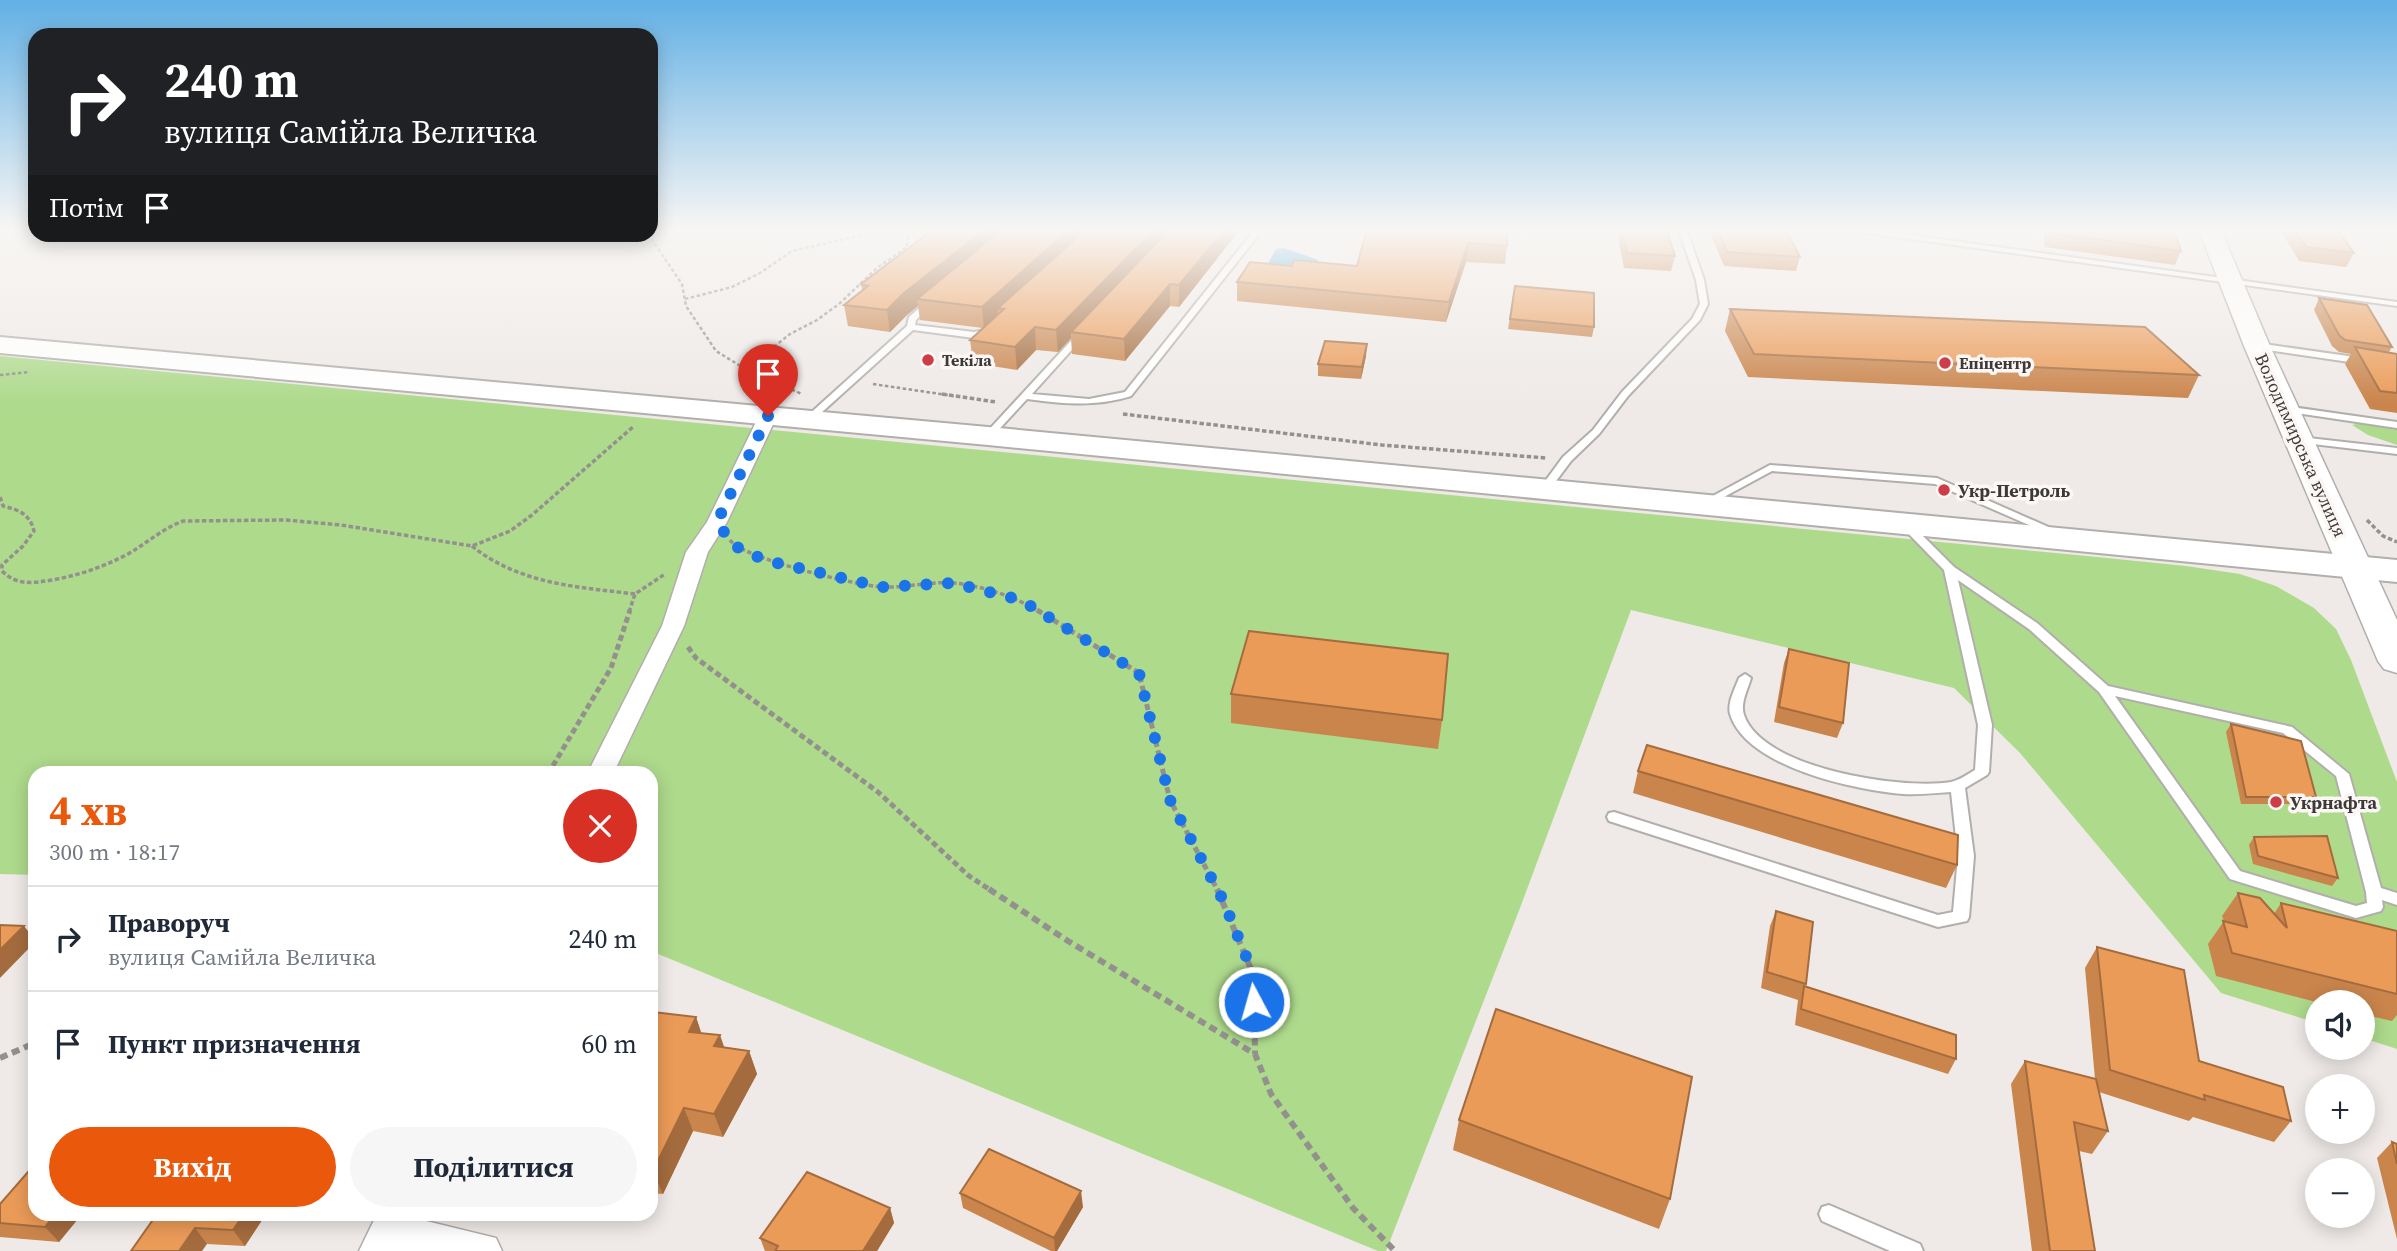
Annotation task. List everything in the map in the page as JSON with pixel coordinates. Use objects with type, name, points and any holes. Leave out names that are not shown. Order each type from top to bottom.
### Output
[{"type":"highway","points":[[0,345],[768,416],[816,412],[988,436],[2397,571]]},
{"type":"main road","name":"Володимирська вулиця","points":[[2234,286],[2397,661]]},
{"type":"street","points":[[604,766],[673,626],[697,552],[717,522],[768,416]]},
{"type":"street","points":[[388,1232],[483,1251]]},
{"type":"lane","points":[[1021,400],[1104,403],[1128,394],[1214,286]]},
{"type":"lane","points":[[1543,491],[1567,459],[1596,432],[1625,394],[1696,320],[1704,304],[1701,286]]},
{"type":"lane","points":[[2275,286],[2397,304]]},
{"type":"lane","points":[[816,412],[911,327],[912,319],[941,295]]},
{"type":"lane","points":[[911,327],[974,335],[988,333],[998,324]]},
{"type":"lane","points":[[988,436],[1088,328]]},
{"type":"lane","points":[[2258,346],[2397,366]]},
{"type":"lane","points":[[2285,409],[2397,425]]},
{"type":"lane","points":[[2300,440],[2397,451]]},
{"type":"lane","points":[[1701,505],[1770,468],[1937,481],[2072,540]]},
{"type":"lane","points":[[1906,524],[1950,569],[2033,626],[2104,690],[2235,875],[2356,912],[2375,907],[2374,891],[2342,774],[2287,730],[2104,690]]},
{"type":"lane","points":[[1745,678],[1736,713],[1745,733],[1765,750],[1828,774],[1895,788],[1958,786],[1982,772],[1985,725],[1950,569]]},
{"type":"lane","points":[[1614,817],[1938,921],[1961,917],[1966,856],[1958,786]]},
{"type":"lane","points":[[2374,891],[2397,899]]},
{"type":"lane","points":[[1829,1214],[1913,1251]]},
{"type":"path","points":[[682,286],[686,306],[716,351],[816,412]]},
{"type":"path","points":[[685,299],[733,286]]},
{"type":"path","points":[[756,374],[757,361],[790,334],[839,304],[858,286]]},
{"type":"path","points":[[852,380],[1021,400]]},
{"type":"path","points":[[0,497],[3,506],[21,510],[33,521],[34,531],[23,546],[2,565],[2,571],[9,578],[29,584],[86,575],[129,553],[167,527],[183,521],[286,520],[341,525],[472,546],[510,531],[532,515],[659,405]]},
{"type":"path","points":[[1112,413],[1225,424],[1409,448],[1519,458],[1567,459]]},
{"type":"path","points":[[717,522],[733,545],[764,560],[882,587],[953,583],[1021,600],[1139,673],[1170,800],[1223,900],[1254,976],[1255,1054],[1271,1094],[1353,1208],[1395,1251]]},
{"type":"path","points":[[472,546],[487,561],[518,574],[635,594]]},
{"type":"path","points":[[553,766],[611,668],[635,594],[697,552]]},
{"type":"path","points":[[673,626],[696,658],[878,792],[969,876],[1068,941],[1255,1054]]},
{"type":"path","points":[[0,1058],[28,1046]]},
{"type":"green space","points":[[0,356],[2087,556],[2240,574],[2276,586],[2314,608],[2336,629],[2351,660],[2397,782],[2397,1049],[2375,1042],[2375,990],[2305,990],[2305,1019],[2221,993],[2020,753],[1954,688],[1631,610],[1520,908],[1386,1251],[1378,1251],[658,954],[658,766],[28,766],[28,875],[0,874]]},
{"type":"green space","points":[[2360,423],[2397,428],[2397,445],[2368,435],[2352,425]]},
{"type":"building","points":[[868,286],[912,286],[887,310],[844,305]]},
{"type":"building","points":[[932,286],[1005,286],[982,307],[917,299]]},
{"type":"building","points":[[1022,286],[1099,286],[1056,330],[1035,327],[1015,347],[970,340],[1004,309],[998,308]]},
{"type":"building","points":[[1115,286],[1168,286],[1124,339],[1071,332]]},
{"type":"building","points":[[1283,286],[1454,286],[1449,302]]},
{"type":"building","points":[[1515,286],[1594,293],[1594,327],[1510,319]]},
{"type":"building","points":[[2319,298],[2367,305],[2392,347],[2345,340],[2339,335]]},
{"type":"building","points":[[1730,309],[2145,327],[2199,375],[1754,354]]},
{"type":"building","points":[[1325,341],[1367,344],[1362,367],[1318,364]]},
{"type":"building","points":[[2355,347],[2397,354],[2397,393],[2380,391]]},
{"type":"building","points":[[1249,631],[1448,654],[1442,720],[1231,694]]},
{"type":"building","points":[[1789,649],[1849,663],[1843,723],[1779,707]]},
{"type":"building","points":[[2231,724],[2301,741],[2316,797],[2246,797]]},
{"type":"building","points":[[1647,745],[1958,835],[1957,865],[1638,771]]},
{"type":"building","points":[[2327,836],[2338,878],[2258,856],[2254,837]]},
{"type":"building","points":[[2238,893],[2260,898],[2287,928],[2281,903],[2397,931],[2397,994],[2232,953],[2223,921],[2247,927]]},
{"type":"building","points":[[1776,911],[1813,922],[1806,984],[1767,972]]},
{"type":"building","points":[[0,925],[24,926],[0,950]]},
{"type":"building","points":[[2097,947],[2184,970],[2199,1061],[2283,1087],[2291,1121],[2204,1095],[2205,1100],[2110,1070]]},
{"type":"building","points":[[1804,986],[1956,1035],[1956,1059],[1801,1009]]},
{"type":"building","points":[[1496,1009],[1692,1077],[1670,1199],[1459,1120]]},
{"type":"building","points":[[658,1013],[696,1017],[689,1032],[720,1035],[714,1046],[749,1051],[714,1114],[684,1108],[658,1161]]},
{"type":"building","points":[[2025,1061],[2096,1079],[2108,1131],[2074,1122],[2095,1251],[2050,1251]]},
{"type":"building","points":[[2392,1142],[2397,1144],[2397,1164]]},
{"type":"building","points":[[989,1149],[1081,1191],[1054,1238],[960,1193]]},
{"type":"building","points":[[28,1172],[28,1221],[50,1221],[45,1227],[0,1223],[0,1204]]},
{"type":"building","points":[[807,1172],[890,1208],[863,1251],[775,1251],[778,1246],[760,1238]]},
{"type":"building","points":[[152,1221],[239,1221],[233,1230],[195,1228],[179,1251],[131,1251]]},
{"type":"place","name":"Текіла","points":[[928,360]]},
{"type":"place","name":"Епіцентр","points":[[1945,363]]},
{"type":"place","name":"Укр-Петроль","points":[[1944,490]]},
{"type":"place","name":"Укрнафта","points":[[2276,802]]},
{"type":"route","points":[[768,416],[717,522],[733,545],[764,560],[882,587],[953,583],[1021,600],[1139,673],[1170,800],[1223,900],[1254,976],[1254,1002]]}]
